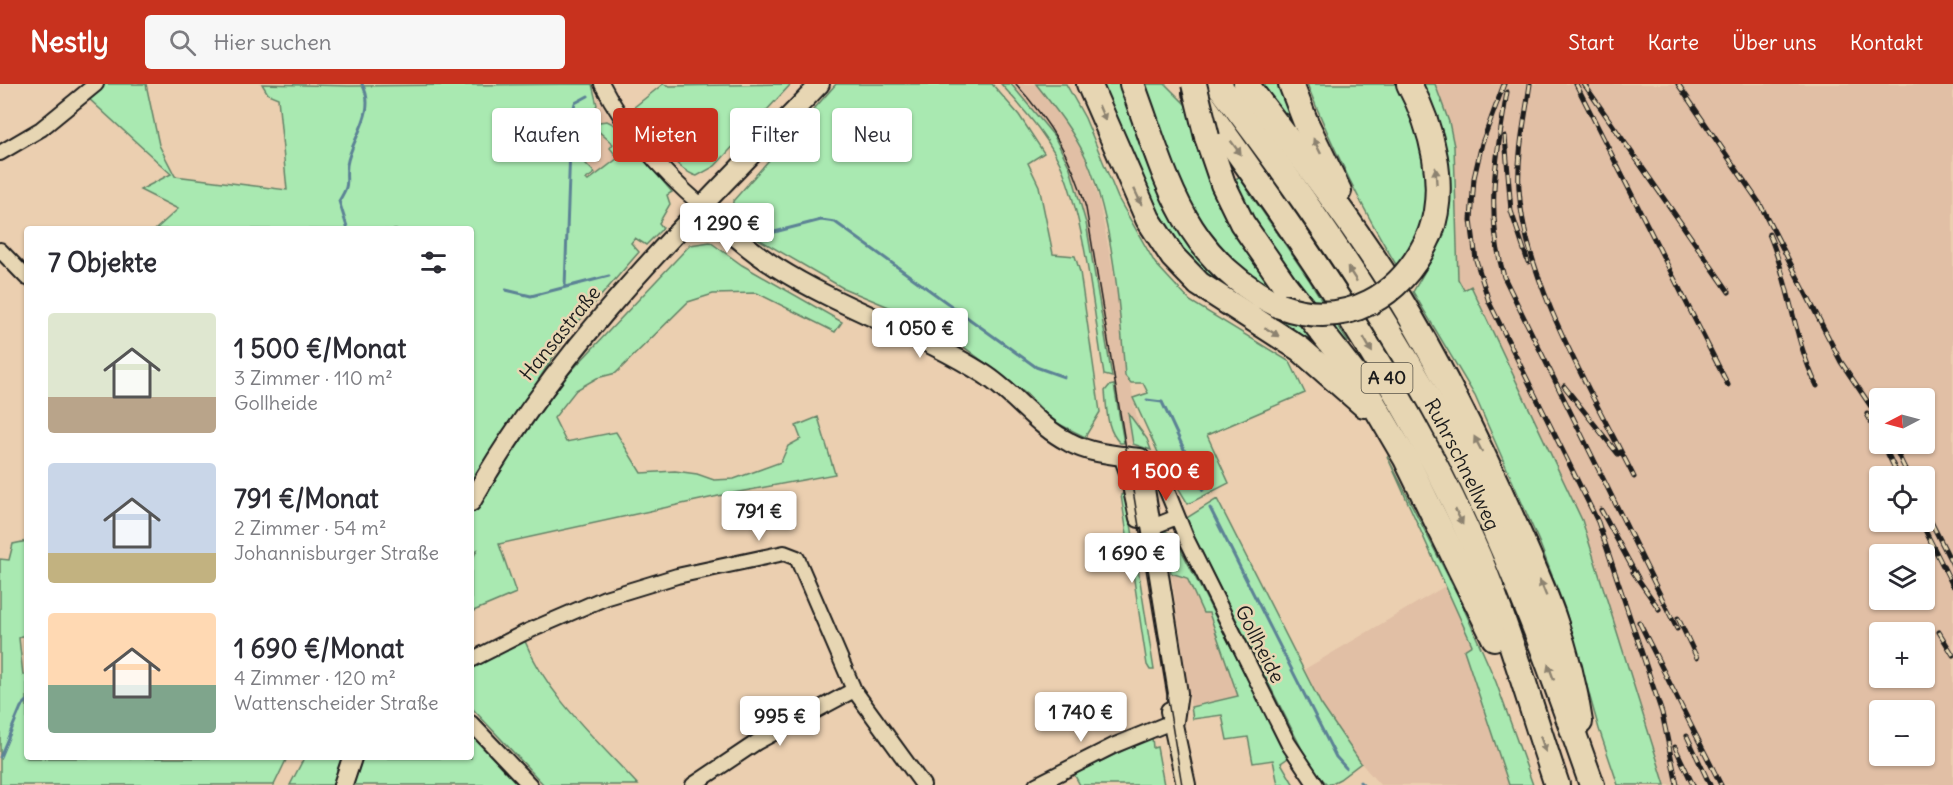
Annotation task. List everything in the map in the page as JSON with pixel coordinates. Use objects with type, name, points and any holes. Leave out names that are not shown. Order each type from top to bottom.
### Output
[{"type":"highway","points":[[1089,84],[1148,219],[1173,257],[1199,284],[1300,349],[1383,423]]},
{"type":"highway","points":[[1132,84],[1173,198],[1187,225],[1210,255],[1240,282],[1280,306],[1316,314],[1363,305],[1392,289],[1416,261],[1430,234],[1437,199],[1435,161],[1425,119],[1409,84]]},
{"type":"highway","name":"Ruhrschnellweg","points":[[1189,84],[1285,216],[1328,282],[1419,434],[1479,557],[1557,785]]},
{"type":"highway","points":[[1194,84],[1216,165],[1242,223],[1285,285],[1362,384],[1406,459],[1506,662],[1529,703]]},
{"type":"highway","name":"Ruhrschnellweg","points":[[1218,84],[1308,206],[1381,319],[1441,422],[1496,533],[1589,776]]},
{"type":"highway","points":[[1246,84],[1359,237],[1395,290],[1441,372],[1492,472],[1540,579],[1562,636],[1575,685],[1589,776]]},
{"type":"highway","points":[[1291,84],[1359,237]]},
{"type":"main road","name":"Hansastraße","points":[[474,497],[491,466],[550,378],[650,259],[820,84]]},
{"type":"main road","points":[[702,206],[728,231],[778,268],[817,290],[921,339],[983,374],[1011,393],[1035,417],[1068,442],[1095,452],[1131,457]]},
{"type":"main road","points":[[1131,457],[1152,527],[1178,693],[1174,721]]},
{"type":"main road","points":[[1131,457],[1167,703],[1174,721],[1186,785]]},
{"type":"main road","points":[[343,785],[351,760]]},
{"type":"street","points":[[0,153],[41,129],[96,84]]},
{"type":"street","points":[[602,84],[617,111],[644,148],[702,206]]},
{"type":"street","points":[[0,250],[24,275]]},
{"type":"street","name":"Gollheide","points":[[1131,457],[1149,462],[1157,472],[1288,744],[1316,785]]},
{"type":"street","points":[[1152,527],[1177,517]]},
{"type":"street","points":[[474,658],[524,633],[605,598],[678,576],[784,553],[797,558],[854,690],[923,785]]},
{"type":"street","points":[[693,785],[758,742],[854,690]]},
{"type":"street","points":[[1036,785],[1142,732],[1174,721]]},
{"type":"street","points":[[474,726],[530,785]]},
{"type":"shaded area","points":[[1011,84],[1036,84],[1065,120],[1087,161],[1099,201],[1119,299],[1125,376],[1131,386],[1139,430],[1128,413],[1133,444],[1124,443],[1086,223],[1070,168]]},
{"type":"shaded area","points":[[1435,84],[1953,84],[1953,785],[1665,785],[1613,621],[1490,327],[1471,287],[1464,290],[1458,279],[1454,146],[1449,122]]},
{"type":"shaded area","points":[[597,96],[613,124],[613,162],[642,162],[667,195],[669,208],[586,179],[583,162],[601,162],[601,108],[595,108]]},
{"type":"shaded area","points":[[1171,573],[1187,578],[1203,613],[1209,613],[1238,696],[1191,707]]},
{"type":"shaded area","points":[[1447,585],[1472,646],[1465,651],[1509,785],[1380,785],[1352,753],[1321,704],[1305,669]]},
{"type":"green space","points":[[105,84],[146,84],[159,145],[175,176],[287,190],[278,98],[268,94],[262,84],[349,86],[592,84],[597,105],[595,108],[492,108],[492,162],[584,162],[595,173],[586,179],[588,181],[613,162],[646,162],[672,192],[667,195],[670,204],[659,223],[663,228],[646,245],[635,238],[631,243],[639,252],[567,335],[474,481],[474,226],[159,226],[178,209],[140,190],[171,174],[87,97]]},
{"type":"green space","points":[[663,84],[670,86],[791,84],[769,108],[730,108],[730,150],[715,166],[697,176],[676,162],[718,162],[718,108],[633,108]]},
{"type":"green space","points":[[836,84],[992,84],[1019,115],[1044,153],[1028,163],[1039,186],[1053,254],[1075,256],[1080,272],[1100,412],[1085,437],[1053,421],[1029,396],[937,327],[843,288],[736,226],[732,219],[733,201],[767,162],[820,162],[820,108],[815,108]]},
{"type":"green space","points":[[1001,84],[1011,84],[1054,136],[1070,168],[1086,223],[1112,377],[1104,375],[1084,246],[1064,173],[1052,148]]},
{"type":"green space","points":[[1036,84],[1066,84],[1085,118],[1118,198],[1155,263],[1190,301],[1290,362],[1305,393],[1207,435],[1229,483],[1188,504],[1161,459],[1133,398],[1148,393],[1143,383],[1131,383],[1125,376],[1114,266],[1096,184],[1076,140]]},
{"type":"green space","points":[[1095,84],[1121,84],[1163,202],[1183,238],[1230,267],[1195,222],[1138,84],[1165,84],[1186,105],[1199,155],[1224,213],[1327,356],[1221,291],[1163,230]]},
{"type":"green space","points":[[1255,84],[1282,84],[1314,160]]},
{"type":"green space","points":[[1307,84],[1399,84],[1428,162],[1426,219],[1400,271],[1349,179]]},
{"type":"green space","points":[[1419,84],[1435,84],[1449,122],[1454,146],[1458,279],[1464,290],[1471,286],[1582,520],[1665,785],[1618,785],[1599,729],[1565,609],[1540,544],[1475,396],[1413,292],[1437,250],[1446,193]]},
{"type":"green space","points":[[607,121],[613,124],[613,144],[601,133],[601,122]]},
{"type":"green space","points":[[1239,177],[1310,281],[1348,342],[1344,344],[1256,230],[1233,180]]},
{"type":"green space","points":[[710,242],[742,265],[842,322],[835,332],[757,293],[713,294],[688,302],[616,373],[597,378],[576,390],[554,418],[566,442],[616,432],[641,473],[675,471],[697,474],[714,480],[734,479],[781,462],[788,446],[801,439],[796,426],[818,417],[835,474],[723,495],[499,544],[516,593],[474,611],[474,556],[477,550],[474,552],[474,508],[502,459],[542,402],[690,245]]},
{"type":"green space","points":[[1114,385],[1124,443],[1120,443],[1115,438],[1108,419],[1105,391],[1109,386]]},
{"type":"green space","points":[[1128,413],[1147,439],[1151,450],[1133,444]]},
{"type":"green space","points":[[1387,456],[1460,600],[1496,682],[1533,785],[1509,785],[1464,650],[1472,645]]},
{"type":"green space","points":[[1126,492],[1154,670],[1150,670],[1147,665],[1121,495]]},
{"type":"green space","points":[[1217,499],[1321,704],[1361,763],[1328,785],[1312,769],[1185,519]]},
{"type":"green space","points":[[1164,531],[1173,534],[1288,758],[1281,763],[1294,785],[1278,785],[1273,760],[1253,763],[1248,737],[1227,740],[1222,715],[1193,719],[1191,707],[1238,696],[1209,613],[1203,613],[1187,578],[1171,573]]},
{"type":"green space","points":[[24,542],[24,635],[19,638],[24,674],[24,760],[286,760],[274,785],[0,785],[0,559],[9,560],[13,544]]},
{"type":"green space","points":[[524,639],[546,680],[560,699],[638,785],[544,785],[474,710],[474,666]]},
{"type":"green space","points":[[1152,737],[1153,748],[1157,747],[1164,785],[1080,785],[1074,774]]},
{"type":"green space","points":[[474,738],[518,785],[348,785],[357,760],[474,760]]},
{"type":"green space","points":[[303,760],[345,760],[337,785],[290,785]]},
{"type":"waterway","points":[[347,226],[339,201],[346,186],[349,155],[362,125],[367,105],[362,84]]},
{"type":"waterway","points":[[565,287],[571,120],[575,103],[588,96]]},
{"type":"waterway","points":[[759,236],[821,220],[835,222],[1036,367],[1064,377]]},
{"type":"waterway","points":[[506,290],[531,296],[609,276]]},
{"type":"waterway","points":[[1147,400],[1162,402],[1203,490]]},
{"type":"waterway","points":[[1210,508],[1336,757],[1346,768]]},
{"type":"waterway","points":[[0,757],[24,704]]},
{"type":"waterway","points":[[1360,782],[1363,785]]},
{"type":"tram line","points":[[1016,84],[1059,142],[1081,190],[1086,208],[1182,785]]},
{"type":"railway","points":[[1504,84],[1482,143],[1474,178],[1471,220],[1476,260],[1489,302],[1598,522],[1662,713],[1677,785]]},
{"type":"railway","points":[[1530,84],[1519,162],[1519,189],[1533,261],[1563,337],[1634,477]]},
{"type":"railway","points":[[1576,84],[1728,385]]},
{"type":"railway","points":[[1584,84],[1729,292]]},
{"type":"railway","points":[[1678,84],[1760,204],[1841,362],[1869,404]]},
{"type":"railway","points":[[1507,92],[1494,184],[1495,229],[1504,277],[1677,629]]},
{"type":"railway","points":[[1505,136],[1511,211],[1528,262]]},
{"type":"railway","points":[[1769,234],[1782,272],[1802,349],[1817,386]]},
{"type":"railway","points":[[1564,386],[1618,454]]},
{"type":"railway","points":[[1867,414],[1869,418]]},
{"type":"railway","points":[[1888,454],[1894,466]]},
{"type":"railway","points":[[1898,454],[1904,466]]},
{"type":"railway","points":[[1601,510],[1638,578]]},
{"type":"railway","points":[[1935,530],[1953,565]]},
{"type":"railway","points":[[1926,532],[1953,586]]},
{"type":"railway","points":[[1633,572],[1659,609]]},
{"type":"railway","points":[[1678,618],[1697,658]]},
{"type":"railway","points":[[1639,622],[1721,785]]},
{"type":"railway","points":[[1939,632],[1953,655]]},
{"type":"railway","points":[[1687,736],[1710,785]]},
{"type":"railway","points":[[1675,747],[1693,785]]}]
